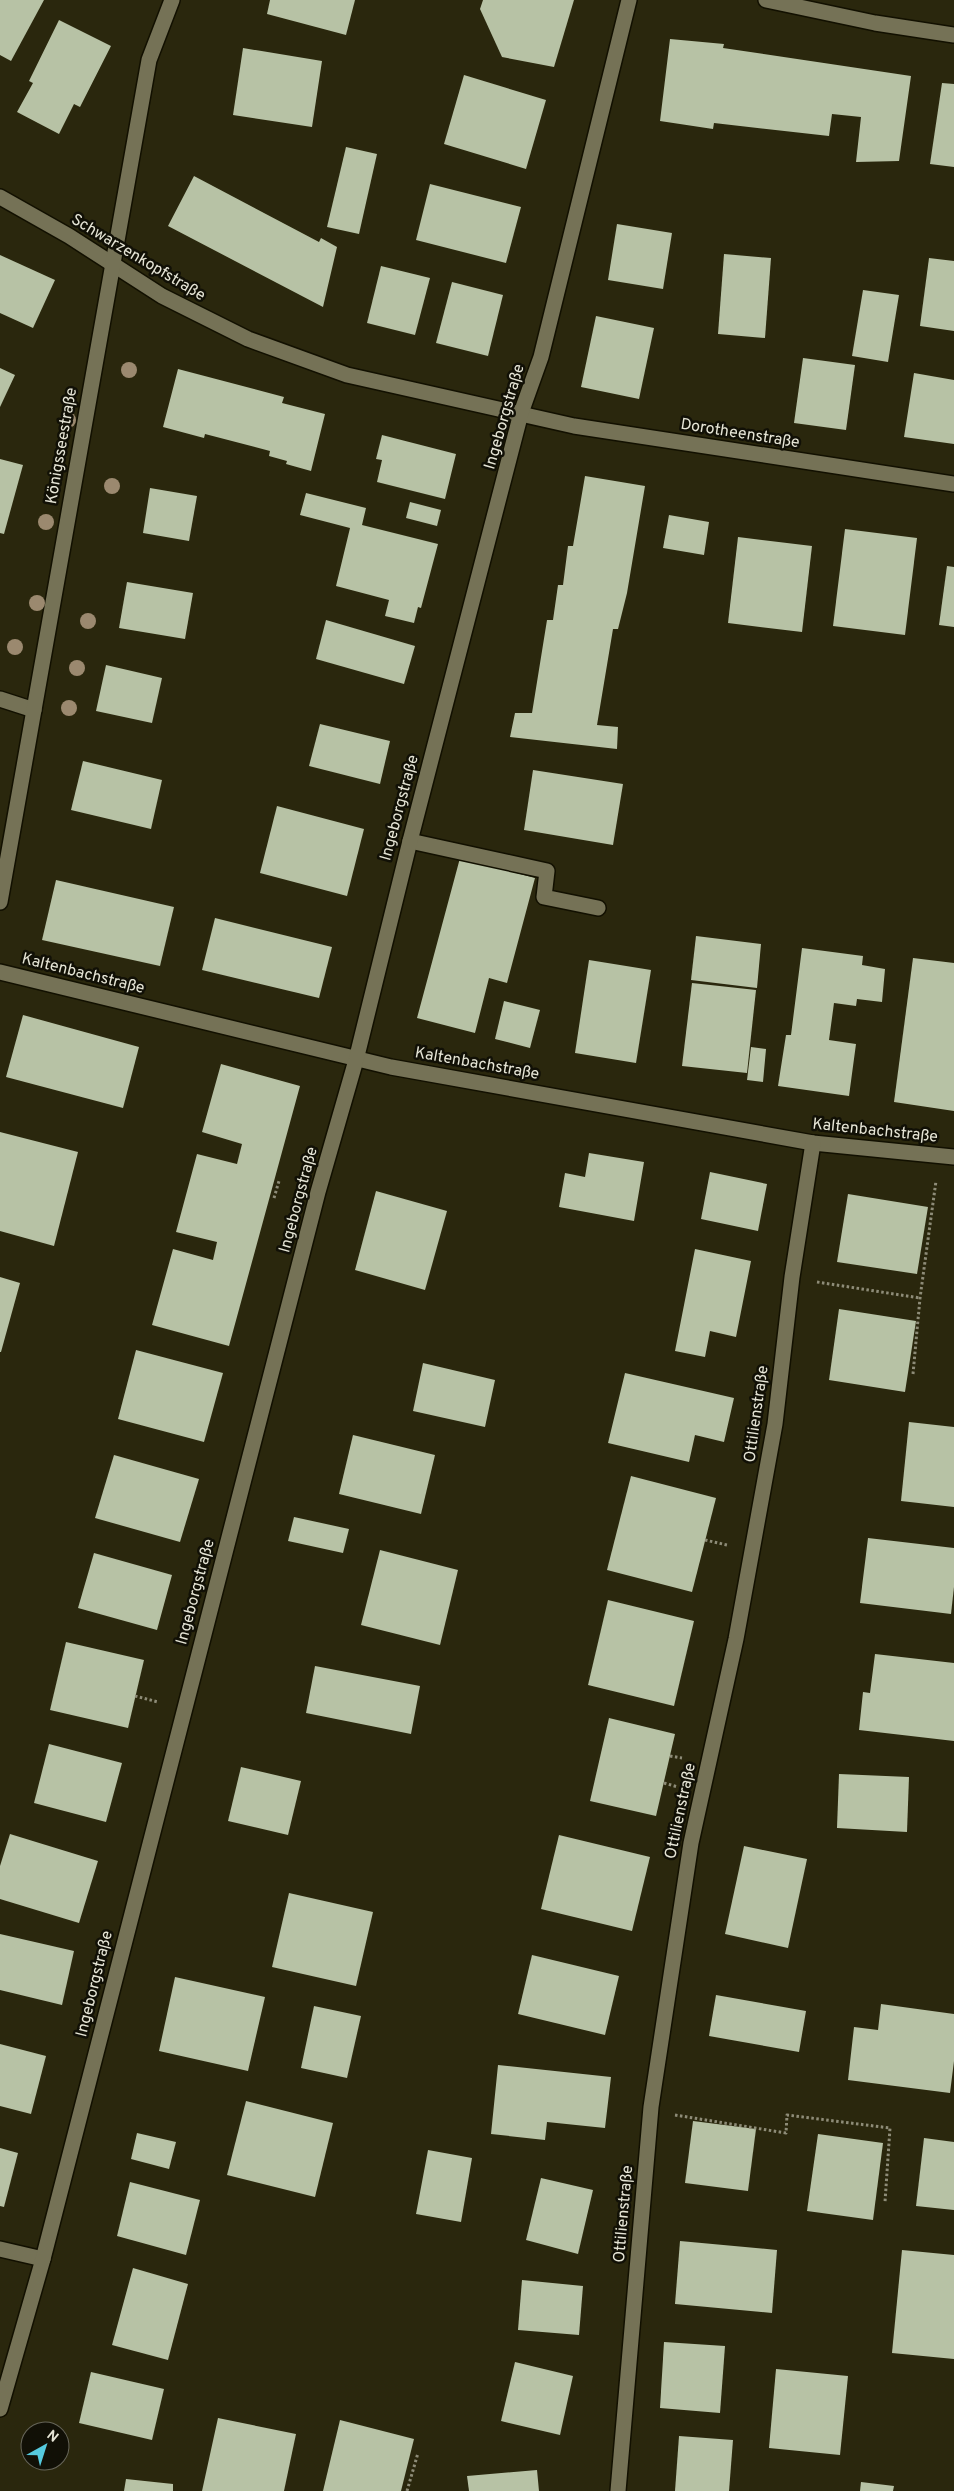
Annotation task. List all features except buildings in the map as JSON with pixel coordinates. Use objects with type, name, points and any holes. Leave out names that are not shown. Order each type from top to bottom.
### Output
[{"type":"street","name":"Königsseestraße","points":[[0,902],[149,60],[172,0]]},
{"type":"street","name":"Ingeborgstraße","points":[[0,2409],[42,2259],[316,1201],[356,1060],[410,841],[522,413],[541,357],[629,0]]},
{"type":"street","points":[[766,0],[876,23],[954,35]]},
{"type":"street","name":"Schwarzenkopfstraße","points":[[0,197],[69,236],[162,296],[248,340],[347,375],[522,413]]},
{"type":"street","name":"Dorotheenstraße","points":[[522,413],[574,426],[954,484]]},
{"type":"street","points":[[0,699],[34,710]]},
{"type":"street","points":[[410,841],[547,871],[544,897],[598,908]]},
{"type":"street","name":"Kaltenbachstraße","points":[[0,972],[356,1060],[813,1143],[954,1158]]},
{"type":"street","name":"Ottilienstraße","points":[[618,2491],[651,2107],[691,1843],[736,1639],[774,1424],[792,1278],[813,1143]]},
{"type":"street","points":[[0,2249],[42,2259]]},
{"type":"path","points":[[274,1198],[279,1181]]},
{"type":"path","points":[[913,1374],[920,1298],[933,1206]]},
{"type":"path","points":[[792,1278],[920,1298]]},
{"type":"path","points":[[705,1540],[732,1546]]},
{"type":"path","points":[[666,2114],[786,2133],[787,2115],[890,2128],[885,2202]]},
{"type":"path","points":[[407,2491],[418,2453]]}]
